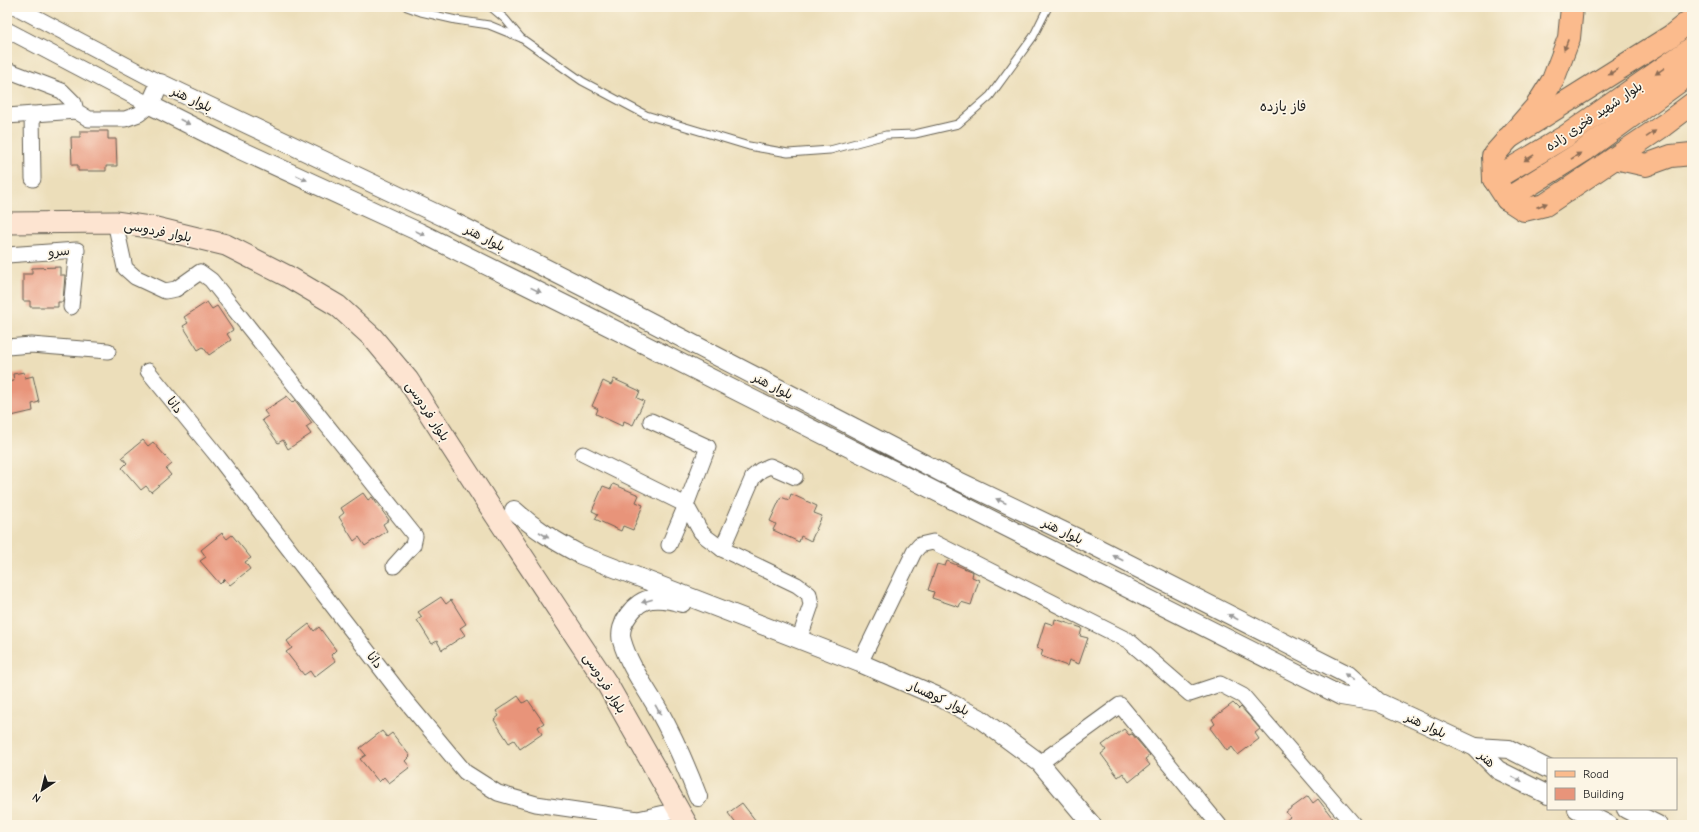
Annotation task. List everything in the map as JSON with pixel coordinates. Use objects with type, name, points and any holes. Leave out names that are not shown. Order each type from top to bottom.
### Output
[{"type":"main road","points":[[1572,7],[1569,38],[1553,80],[1536,107],[1493,156],[1494,179],[1507,200],[1524,210],[1544,205],[1692,104]]},
{"type":"main road","points":[[1507,139],[1671,36],[1692,19]]},
{"type":"main road","name":"بلوار شهید فخری زاده","points":[[1494,179],[1566,136],[1692,48]]},
{"type":"main road","name":"بلوار شهید فخری زاده","points":[[1507,200],[1585,150],[1692,72]]},
{"type":"main road","points":[[1615,158],[1646,165],[1671,156],[1692,154]]},
{"type":"main road","name":"بلوار فردوسی","points":[[7,223],[115,222],[156,228],[226,245],[289,277],[338,306],[372,337],[408,380],[494,514],[606,682],[683,817]]},
{"type":"street","points":[[7,116],[76,112],[89,119],[125,119],[139,114],[150,105],[160,83],[16,7]]},
{"type":"street","points":[[7,30],[150,105]]},
{"type":"street","points":[[7,70],[62,91],[74,103],[76,112]]},
{"type":"street","name":"بلوار هنر","points":[[160,83],[452,221],[944,474],[1093,546],[1348,675],[1378,702],[1474,748]]},
{"type":"street","name":"بلوار هنر","points":[[150,105],[236,148],[419,232],[589,316],[1341,696],[1378,702]]},
{"type":"street","points":[[32,114],[33,179]]},
{"type":"street","points":[[115,222],[124,268],[135,277],[165,291],[176,289],[200,272],[211,280],[415,536],[413,545],[394,566]]},
{"type":"street","name":"سرو","points":[[7,255],[77,250],[71,308]]},
{"type":"street","points":[[7,347],[32,345],[108,351]]},
{"type":"street","name":"دانا","points":[[148,371],[218,457],[406,701],[465,772],[498,793],[536,804],[638,819],[683,817]]},
{"type":"street","points":[[651,421],[708,447],[669,545]]},
{"type":"street","points":[[583,454],[686,505],[706,538],[722,549],[797,586],[809,594],[811,605],[799,640]]},
{"type":"street","points":[[722,549],[753,477],[761,470],[770,466],[795,477]]},
{"type":"street","points":[[514,510],[534,528],[554,541],[581,554],[752,622]]},
{"type":"street","points":[[860,663],[914,552],[920,545],[933,542],[1129,641],[1190,694],[1220,684],[1242,696],[1354,825]]},
{"type":"street","points":[[698,797],[686,766],[660,712],[633,668],[621,640],[624,622],[637,604],[651,599],[671,600],[752,622]]},
{"type":"street","name":"بلوار کوهسار","points":[[752,622],[860,663],[939,697],[980,718],[1040,763],[1092,825]]},
{"type":"street","points":[[1040,763],[1120,705],[1219,825]]},
{"type":"street","name":"هنر","points":[[1474,748],[1509,750],[1547,769]]},
{"type":"street","name":"هنر","points":[[1474,748],[1498,770],[1547,794]]},
{"type":"street","points":[[1579,810],[1609,825]]},
{"type":"street","points":[[1628,810],[1658,825]]},
{"type":"lane","points":[[407,7],[421,12],[456,20],[489,25],[521,38],[582,81],[646,115],[749,146],[788,153],[830,150],[886,135],[915,134],[958,124],[990,96],[1033,37],[1048,7]]},
{"type":"lane","points":[[491,7],[505,19],[521,38]]},
{"type":"building","points":[[80,131],[108,131],[108,139],[116,139],[117,166],[106,166],[106,171],[78,171],[78,165],[72,165],[71,137],[80,137]]},
{"type":"building","points":[[60,267],[60,275],[65,275],[63,302],[58,302],[58,307],[30,307],[30,301],[23,301],[23,274],[32,274],[32,268]]},
{"type":"building","points":[[207,302],[212,309],[217,306],[233,330],[227,334],[231,340],[209,355],[203,347],[198,350],[183,326],[188,323],[184,317]]},
{"type":"building","points":[[24,372],[25,378],[33,376],[39,402],[32,404],[33,411],[7,417],[7,382],[14,381],[13,374]]},
{"type":"building","points":[[614,379],[640,391],[637,398],[644,401],[633,425],[624,421],[622,426],[596,414],[598,409],[592,406],[603,381],[611,385]]},
{"type":"building","points":[[287,396],[292,403],[295,400],[312,423],[306,427],[311,434],[288,449],[283,440],[278,443],[262,420],[268,416],[264,411]]},
{"type":"building","points":[[143,440],[148,446],[153,442],[172,464],[166,469],[171,475],[151,492],[146,486],[141,490],[122,468],[127,463],[122,457]]},
{"type":"building","points":[[613,484],[639,495],[636,502],[643,505],[633,530],[623,526],[621,531],[595,519],[598,514],[592,511],[603,486],[611,489]]},
{"type":"building","points":[[363,493],[368,500],[372,497],[389,520],[383,524],[387,531],[365,546],[359,537],[354,541],[339,517],[344,513],[341,508]]},
{"type":"building","points":[[791,494],[817,506],[814,513],[822,516],[811,541],[801,536],[799,542],[773,530],[776,524],[770,521],[781,497],[789,500]]},
{"type":"building","points":[[222,533],[227,539],[232,535],[251,558],[245,562],[250,569],[230,585],[225,579],[220,584],[200,561],[206,557],[201,550]]},
{"type":"building","points":[[947,561],[973,572],[972,577],[979,580],[971,605],[961,602],[959,607],[932,598],[934,592],[928,590],[937,564],[945,566]]},
{"type":"building","points":[[441,597],[446,604],[451,600],[466,624],[460,628],[465,635],[442,650],[437,641],[432,644],[417,620],[422,617],[418,612]]},
{"type":"building","points":[[1055,619],[1082,628],[1080,636],[1088,638],[1079,664],[1069,660],[1067,666],[1041,656],[1043,650],[1037,648],[1045,622],[1054,625]]},
{"type":"building","points":[[309,624],[314,631],[319,627],[336,650],[331,655],[335,661],[314,677],[310,671],[304,675],[286,652],[292,648],[287,641]]},
{"type":"building","points":[[518,696],[523,703],[528,700],[544,723],[538,727],[542,734],[520,749],[514,740],[509,743],[494,720],[499,716],[496,711]]},
{"type":"building","points":[[1233,703],[1239,709],[1241,707],[1260,729],[1255,733],[1259,739],[1238,755],[1232,747],[1227,751],[1210,728],[1215,724],[1212,719]]},
{"type":"building","points":[[1124,729],[1129,735],[1132,734],[1150,755],[1145,759],[1150,765],[1129,782],[1123,773],[1118,777],[1101,754],[1106,750],[1102,745]]},
{"type":"building","points":[[382,731],[387,737],[392,733],[410,756],[405,761],[410,767],[389,783],[384,777],[379,782],[360,759],[366,755],[360,748]]},
{"type":"building","points":[[1308,796],[1313,803],[1318,799],[1338,825],[1280,825],[1290,817],[1286,812]]},
{"type":"building","points":[[742,803],[759,825],[737,825],[728,813]]},
{"type":"district","name":"فاز یازده","points":[[1283,106]]}]
